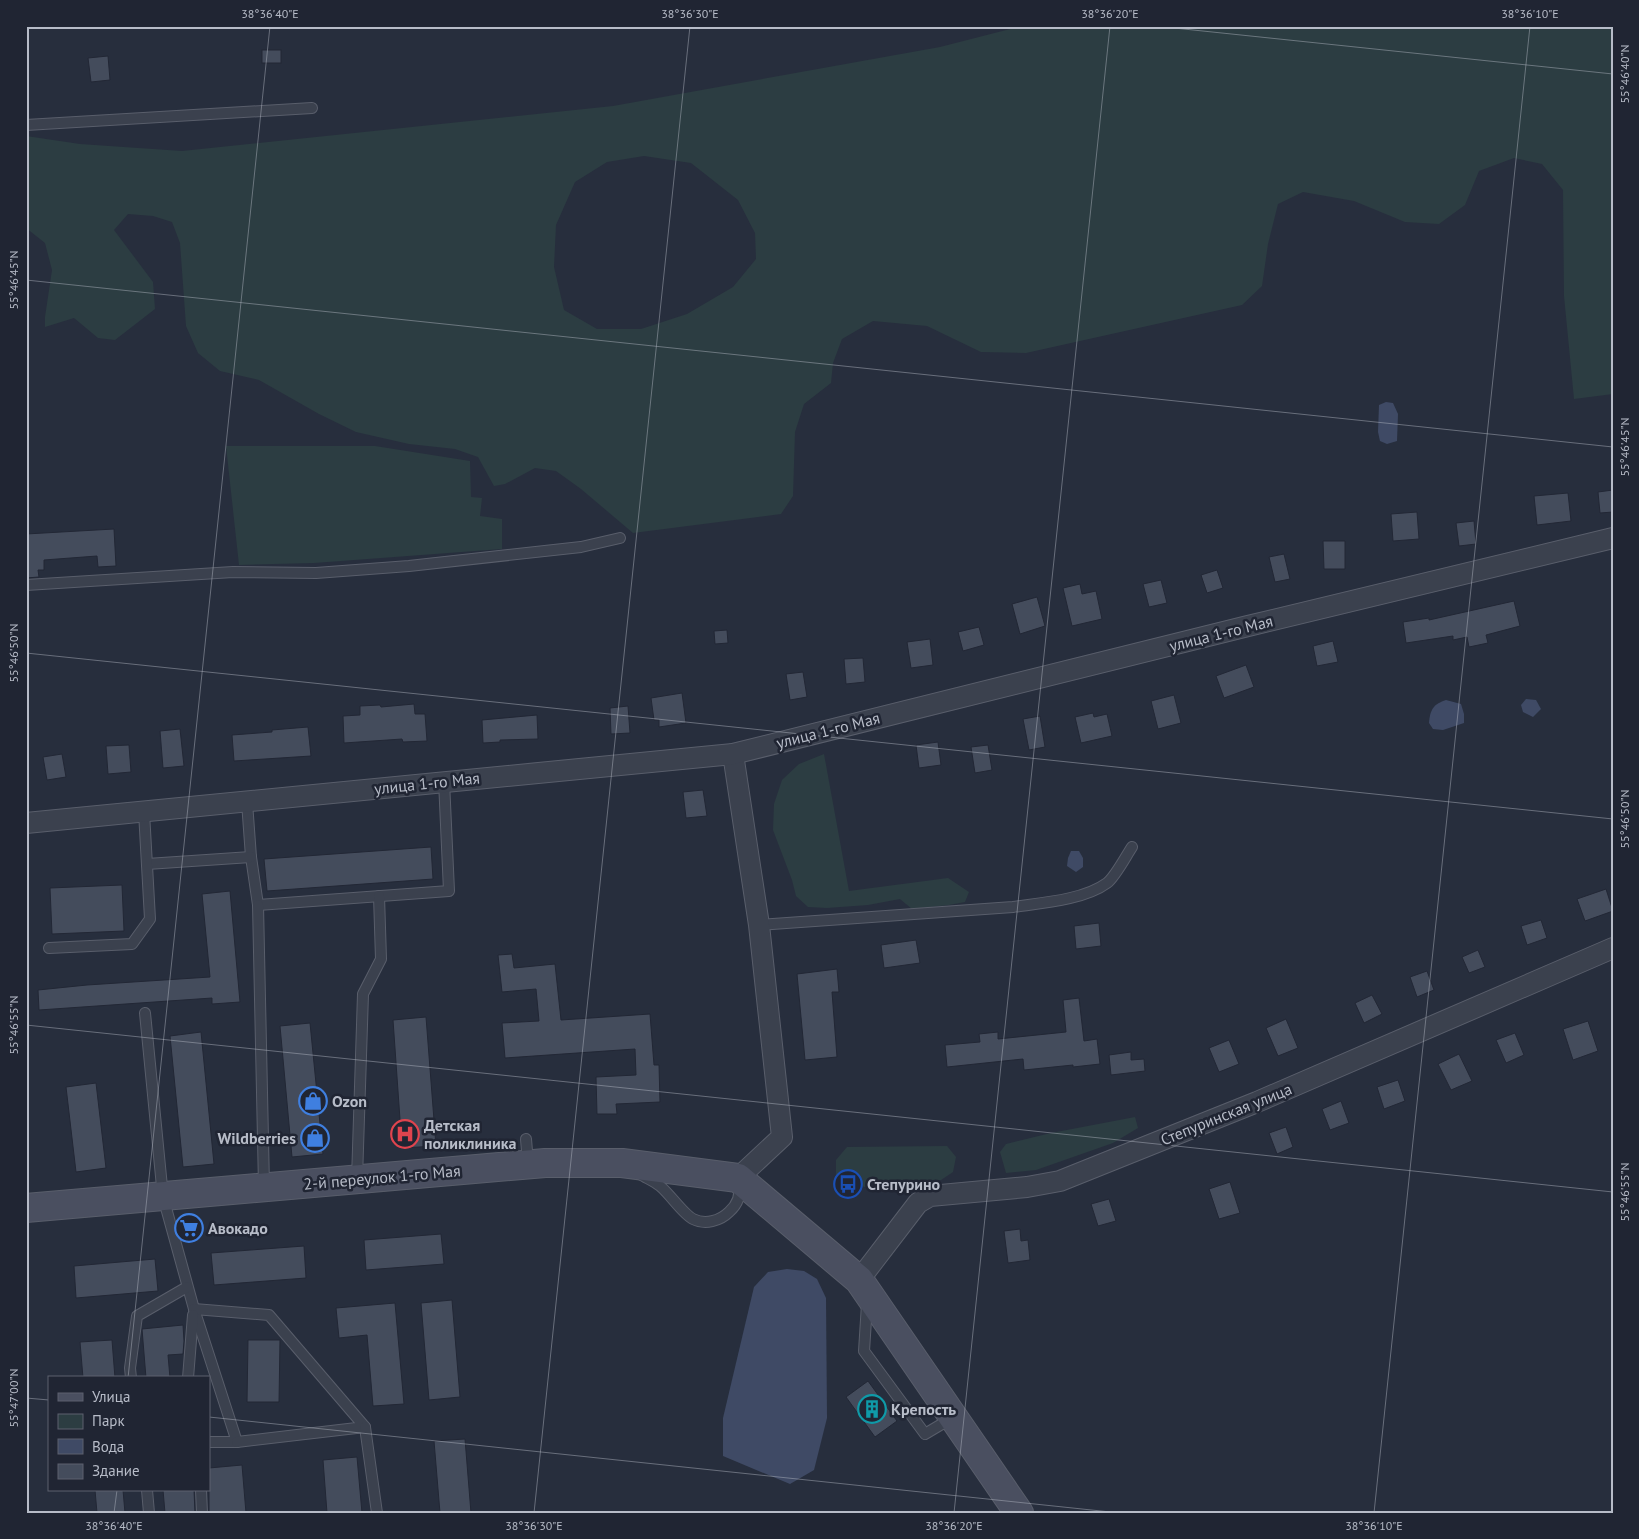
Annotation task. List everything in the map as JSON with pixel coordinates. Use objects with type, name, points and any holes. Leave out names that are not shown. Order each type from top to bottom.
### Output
[{"type":"street","name":"улица 1-го Мая","points":[[26,822],[733,754],[1248,626],[1613,538]]},
{"type":"street","points":[[733,754],[759,925],[782,1136],[738,1178],[864,1286],[1019,1513]]},
{"type":"street","name":"Степуринская улица","points":[[864,1286],[918,1203],[930,1196],[1060,1182],[1257,1102],[1613,948]]},
{"type":"street","name":"2-й переулок 1-го Мая","points":[[26,1208],[357,1180],[527,1152],[583,1162],[622,1163],[738,1178]]},
{"type":"lane","points":[[26,125],[312,108]]},
{"type":"lane","points":[[26,584],[232,572],[316,573],[580,547],[620,538]]},
{"type":"lane","points":[[258,905],[449,891],[444,781]]},
{"type":"lane","points":[[247,802],[251,857],[258,905],[264,1187]]},
{"type":"lane","points":[[49,948],[132,944],[150,919],[144,812]]},
{"type":"lane","points":[[759,925],[1013,907],[1083,895],[1108,882],[1132,847]]},
{"type":"lane","points":[[147,864],[251,857]]},
{"type":"lane","points":[[357,1180],[363,994],[382,960],[379,896]]},
{"type":"lane","points":[[145,1013],[163,1197],[194,1309],[237,1442]]},
{"type":"lane","points":[[622,1163],[660,1186],[692,1219],[703,1222],[714,1221],[732,1209],[738,1200],[740,1189],[738,1178]]},
{"type":"lane","points":[[864,1286],[864,1351],[925,1434],[954,1417]]},
{"type":"lane","points":[[131,1376],[130,1368],[137,1316],[188,1287]]},
{"type":"lane","points":[[188,1376],[194,1309]]},
{"type":"lane","points":[[194,1309],[269,1315],[365,1427],[377,1513]]},
{"type":"lane","points":[[210,1442],[237,1442],[365,1427]]},
{"type":"lane","points":[[147,1492],[149,1513]]},
{"type":"lane","points":[[201,1492],[202,1513]]},
{"type":"green space","points":[[1022,26],[1613,26],[1613,394],[1574,399],[1564,296],[1563,190],[1542,164],[1514,158],[1479,171],[1465,205],[1439,224],[1405,222],[1354,201],[1303,192],[1278,204],[1268,244],[1262,286],[1242,305],[1026,353],[981,352],[927,326],[873,321],[842,339],[833,363],[831,383],[804,404],[795,432],[793,496],[781,514],[633,533],[581,489],[556,471],[535,468],[505,484],[494,486],[478,457],[455,449],[409,444],[356,432],[319,414],[259,380],[220,371],[198,353],[186,326],[180,243],[172,222],[153,216],[128,214],[114,230],[153,282],[155,309],[115,340],[98,338],[74,318],[45,327],[52,270],[45,243],[26,228],[26,136],[80,144],[182,151],[613,106],[940,47]],"holes":[[[644,156],[691,163],[738,200],[755,233],[756,259],[733,287],[687,314],[641,329],[597,329],[564,310],[554,267],[556,225],[575,182],[607,162]]]},
{"type":"green space","points":[[226,446],[375,446],[470,461],[471,497],[482,498],[480,516],[502,519],[502,549],[314,563],[239,565]]},
{"type":"green space","points":[[824,754],[849,891],[948,878],[969,892],[965,902],[912,909],[900,899],[868,905],[827,908],[808,907],[796,896],[773,830],[774,804],[782,780],[799,764]]},
{"type":"green space","points":[[1135,1117],[1138,1128],[1113,1143],[1036,1170],[1006,1173],[1000,1152],[1006,1144],[1051,1133]]},
{"type":"green space","points":[[947,1146],[956,1157],[953,1172],[941,1180],[868,1188],[836,1178],[836,1160],[847,1147]]},
{"type":"water","points":[[1386,402],[1393,403],[1398,414],[1397,441],[1387,444],[1380,441],[1378,432],[1379,405]]},
{"type":"water","points":[[1526,699],[1536,700],[1541,709],[1533,717],[1523,712],[1521,705]]},
{"type":"water","points":[[1446,700],[1461,704],[1464,723],[1443,730],[1433,729],[1429,723],[1430,714],[1438,703]]},
{"type":"water","points":[[1071,851],[1079,851],[1083,858],[1083,867],[1076,872],[1067,866]]},
{"type":"water","points":[[787,1269],[804,1271],[817,1279],[826,1298],[827,1418],[814,1470],[790,1484],[723,1456],[723,1418],[754,1287],[768,1272]]},
{"type":"building","points":[[262,50],[281,50],[281,63],[262,63]]},
{"type":"building","points":[[108,56],[110,80],[91,82],[88,58]]},
{"type":"building","points":[[1613,490],[1613,512],[1600,513],[1598,492]]},
{"type":"building","points":[[1568,493],[1571,521],[1537,525],[1534,496]]},
{"type":"building","points":[[1417,512],[1419,539],[1393,541],[1391,514]]},
{"type":"building","points":[[1474,521],[1476,544],[1459,546],[1456,523]]},
{"type":"building","points":[[114,529],[116,566],[98,567],[97,556],[44,560],[44,570],[38,570],[39,577],[26,578],[26,534]]},
{"type":"building","points":[[1323,541],[1345,541],[1345,569],[1324,569]]},
{"type":"building","points":[[1284,554],[1290,579],[1275,582],[1269,557]]},
{"type":"building","points":[[1217,570],[1223,588],[1207,593],[1201,575]]},
{"type":"building","points":[[1161,580],[1167,603],[1149,607],[1143,584]]},
{"type":"building","points":[[1080,584],[1082,594],[1096,591],[1102,619],[1072,626],[1063,588]]},
{"type":"building","points":[[1037,597],[1045,626],[1020,634],[1012,604]]},
{"type":"building","points":[[1514,601],[1520,626],[1486,635],[1488,643],[1469,647],[1467,637],[1453,640],[1453,636],[1406,643],[1403,622],[1429,618],[1429,620]]},
{"type":"building","points":[[979,627],[984,645],[963,651],[958,632]]},
{"type":"building","points":[[727,630],[728,643],[715,644],[714,631]]},
{"type":"building","points":[[930,639],[933,665],[911,668],[907,642]]},
{"type":"building","points":[[1333,641],[1338,662],[1317,666],[1313,646]]},
{"type":"building","points":[[863,658],[865,682],[846,684],[844,659]]},
{"type":"building","points":[[1246,665],[1254,687],[1224,698],[1216,676]]},
{"type":"building","points":[[803,672],[807,697],[790,700],[786,674]]},
{"type":"building","points":[[682,693],[686,723],[659,727],[659,720],[654,720],[651,698]]},
{"type":"building","points":[[1174,695],[1181,723],[1158,729],[1151,701]]},
{"type":"building","points":[[414,704],[415,714],[425,714],[427,741],[403,742],[402,739],[344,743],[343,716],[360,715],[360,706],[380,705],[381,707]]},
{"type":"building","points":[[628,706],[630,733],[611,734],[610,708]]},
{"type":"building","points":[[1093,713],[1094,717],[1107,714],[1112,736],[1081,743],[1075,717]]},
{"type":"building","points":[[537,715],[538,739],[500,740],[500,742],[483,743],[482,720]]},
{"type":"building","points":[[1040,716],[1045,747],[1029,750],[1023,719]]},
{"type":"building","points":[[308,727],[311,756],[234,761],[232,735]]},
{"type":"building","points":[[180,729],[184,766],[163,768],[160,731]]},
{"type":"building","points":[[938,742],[941,765],[919,768],[916,745]]},
{"type":"building","points":[[129,745],[131,772],[108,774],[106,746]]},
{"type":"building","points":[[988,745],[992,770],[975,773],[971,747]]},
{"type":"building","points":[[62,754],[66,777],[47,780],[43,757]]},
{"type":"building","points":[[703,790],[707,816],[686,818],[683,792]]},
{"type":"building","points":[[431,847],[433,879],[267,891],[264,859]]},
{"type":"building","points":[[122,885],[124,931],[52,934],[50,888]]},
{"type":"building","points":[[1606,889],[1613,911],[1585,921],[1577,899]]},
{"type":"building","points":[[230,891],[240,1002],[212,1004],[212,998],[39,1010],[38,990],[210,977],[202,894]]},
{"type":"building","points":[[1541,920],[1547,938],[1527,945],[1521,926]]},
{"type":"building","points":[[1099,923],[1101,946],[1076,949],[1074,926]]},
{"type":"building","points":[[916,940],[920,963],[884,968],[881,945]]},
{"type":"building","points":[[1478,950],[1485,967],[1469,973],[1462,957]]},
{"type":"building","points":[[512,954],[514,968],[555,964],[561,1020],[650,1014],[654,1065],[659,1065],[660,1102],[616,1104],[617,1114],[597,1114],[596,1077],[636,1075],[635,1049],[505,1058],[502,1023],[539,1021],[536,989],[502,992],[498,955]]},
{"type":"building","points":[[837,969],[839,992],[832,992],[837,1057],[805,1060],[797,974]]},
{"type":"building","points":[[1427,971],[1434,990],[1417,997],[1410,977]]},
{"type":"building","points":[[1372,995],[1382,1014],[1364,1023],[1355,1003]]},
{"type":"building","points":[[1079,998],[1084,1041],[1097,1039],[1100,1064],[1024,1070],[1023,1059],[947,1067],[945,1045],[980,1042],[979,1034],[998,1032],[998,1039],[1066,1032],[1063,1000]]},
{"type":"building","points":[[426,1017],[436,1146],[402,1148],[393,1020]]},
{"type":"building","points":[[1286,1019],[1298,1048],[1278,1056],[1266,1028]]},
{"type":"building","points":[[1588,1021],[1598,1051],[1573,1060],[1563,1029]]},
{"type":"building","points":[[310,1023],[323,1154],[292,1157],[280,1026]]},
{"type":"building","points":[[201,1032],[214,1164],[183,1167],[170,1036]]},
{"type":"building","points":[[1515,1033],[1524,1055],[1506,1063],[1496,1040]]},
{"type":"building","points":[[1229,1040],[1239,1064],[1219,1072],[1209,1048]]},
{"type":"building","points":[[1131,1052],[1131,1060],[1144,1059],[1145,1071],[1111,1075],[1109,1055]]},
{"type":"building","points":[[1459,1054],[1472,1081],[1451,1090],[1438,1064]]},
{"type":"building","points":[[1398,1080],[1405,1101],[1384,1109],[1377,1087]]},
{"type":"building","points":[[96,1083],[106,1168],[76,1172],[66,1087]]},
{"type":"building","points":[[1341,1101],[1349,1123],[1330,1130],[1322,1109]]},
{"type":"building","points":[[1286,1127],[1293,1147],[1277,1154],[1269,1133]]},
{"type":"building","points":[[1230,1182],[1240,1213],[1219,1219],[1209,1189]]},
{"type":"building","points":[[1109,1199],[1116,1221],[1098,1226],[1091,1204]]},
{"type":"building","points":[[197,1219],[199,1234],[181,1236],[179,1220]]},
{"type":"building","points":[[1020,1229],[1021,1241],[1028,1240],[1030,1260],[1008,1263],[1004,1231]]},
{"type":"building","points":[[441,1234],[444,1264],[366,1270],[364,1240]]},
{"type":"building","points":[[304,1246],[306,1278],[214,1285],[211,1253]]},
{"type":"building","points":[[155,1259],[158,1291],[76,1298],[74,1266]]},
{"type":"building","points":[[452,1300],[460,1397],[429,1400],[421,1303]]},
{"type":"building","points":[[395,1303],[404,1404],[373,1406],[367,1335],[339,1338],[336,1308]]},
{"type":"building","points":[[183,1325],[183,1354],[168,1355],[170,1376],[146,1376],[142,1329]]},
{"type":"building","points":[[112,1340],[115,1376],[83,1376],[80,1342]]},
{"type":"building","points":[[248,1340],[280,1340],[279,1402],[247,1402]]},
{"type":"building","name":"Крепость","points":[[868,1381],[897,1421],[875,1437],[846,1397]]},
{"type":"building","points":[[465,1439],[471,1513],[440,1513],[434,1441]]},
{"type":"building","points":[[357,1457],[362,1513],[327,1513],[323,1460]]},
{"type":"building","points":[[242,1465],[246,1513],[209,1513],[210,1468]]},
{"type":"building","points":[[95,1492],[123,1492],[125,1513],[97,1513]]},
{"type":"building","points":[[163,1492],[194,1492],[195,1513],[165,1513]]},
{"type":"place","name":"Ozon","points":[[313,1101]]},
{"type":"place","name":"Детская поликлиника","points":[[405,1134]]},
{"type":"place","name":"Wildberries","points":[[315,1138]]},
{"type":"place","name":"Степурино","points":[[848,1184]]},
{"type":"place","name":"Авокадо","points":[[189,1228]]},
{"type":"place","name":"Крепость","points":[[872,1409]]}]
